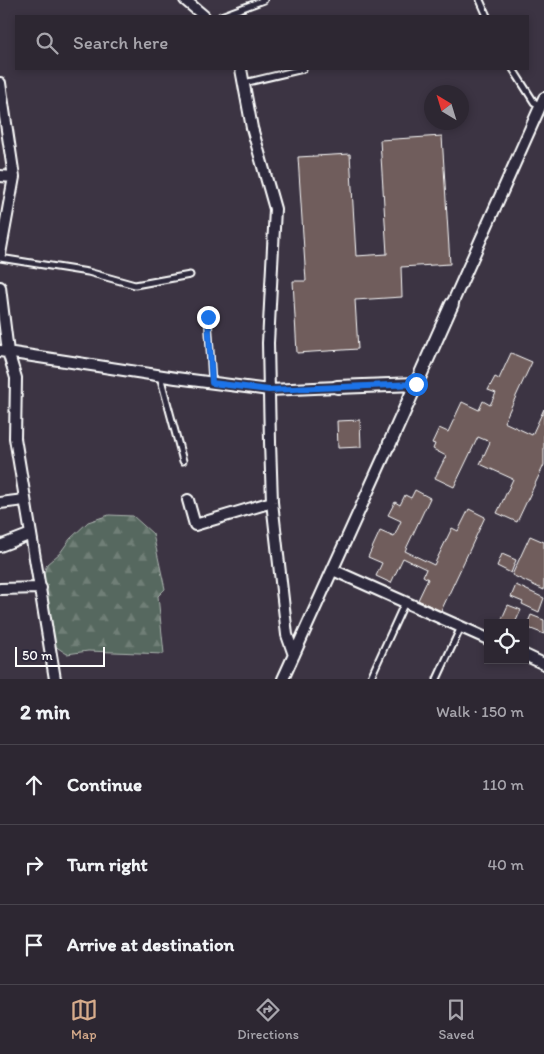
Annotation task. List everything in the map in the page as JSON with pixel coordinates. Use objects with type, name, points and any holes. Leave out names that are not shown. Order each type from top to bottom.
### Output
[{"type":"street","points":[[185,0],[203,15]]},
{"type":"street","points":[[241,70],[254,134],[275,210],[268,343],[272,502],[287,635],[294,655]]},
{"type":"street","points":[[0,86],[14,177],[0,254]]},
{"type":"street","points":[[283,679],[543,104]]},
{"type":"street","points":[[0,176],[14,177]]},
{"type":"street","points":[[0,287],[4,351],[16,378],[15,438],[55,679]]},
{"type":"street","points":[[4,351],[160,376],[269,390],[416,384]]},
{"type":"street","points":[[0,504],[24,500]]},
{"type":"street","points":[[188,500],[195,525],[272,502]]},
{"type":"street","points":[[0,546],[31,534]]},
{"type":"street","points":[[333,570],[484,637]]},
{"type":"street","points":[[0,589],[41,588]]},
{"type":"street","points":[[529,657],[544,664]]},
{"type":"lane","points":[[224,15],[264,0]]},
{"type":"lane","points":[[480,0],[487,15]]},
{"type":"lane","points":[[244,83],[299,70]]},
{"type":"lane","points":[[514,70],[534,102],[543,104]]},
{"type":"lane","points":[[0,258],[88,272],[135,285],[190,275]]},
{"type":"lane","points":[[208,317],[212,383]]},
{"type":"lane","points":[[160,376],[184,461]]},
{"type":"lane","points":[[370,679],[405,602]]},
{"type":"lane","points":[[437,679],[460,627]]},
{"type":"green space","points":[[109,515],[133,516],[153,534],[165,589],[158,596],[164,654],[88,651],[67,654],[55,646],[43,577],[47,564],[60,553],[70,539],[88,522]]},
{"type":"building","points":[[442,136],[450,264],[401,267],[402,297],[355,300],[358,349],[297,353],[293,281],[306,281],[298,157],[350,154],[356,256],[387,254],[380,140]]},
{"type":"building","points":[[511,353],[532,362],[504,422],[532,435],[544,409],[544,465],[517,522],[497,513],[513,479],[480,464],[490,442],[478,437],[454,487],[435,478],[446,456],[433,449],[435,444],[432,443],[439,428],[448,432],[462,402],[479,410],[483,401],[490,405],[496,393],[488,390],[495,377],[499,379]]},
{"type":"building","points":[[360,420],[361,447],[338,448],[337,421]]},
{"type":"building","points":[[415,490],[430,498],[405,551],[434,565],[452,528],[458,531],[469,509],[485,517],[441,611],[418,600],[428,579],[423,576],[426,569],[403,558],[391,583],[376,576],[382,563],[368,557],[380,531],[394,537],[401,521],[388,515],[395,502],[400,505],[405,495],[411,498]]},
{"type":"building","points":[[530,536],[544,542],[544,590],[512,575]]},
{"type":"building","points":[[502,554],[516,560],[511,573],[497,566]]},
{"type":"building","points":[[516,585],[544,598],[539,612],[511,597]]},
{"type":"building","points":[[508,605],[521,610],[517,619],[502,619]]},
{"type":"building","points":[[531,615],[544,620],[544,634],[529,628]]},
{"type":"route","points":[[208,317],[212,383],[269,390],[416,384]]}]
